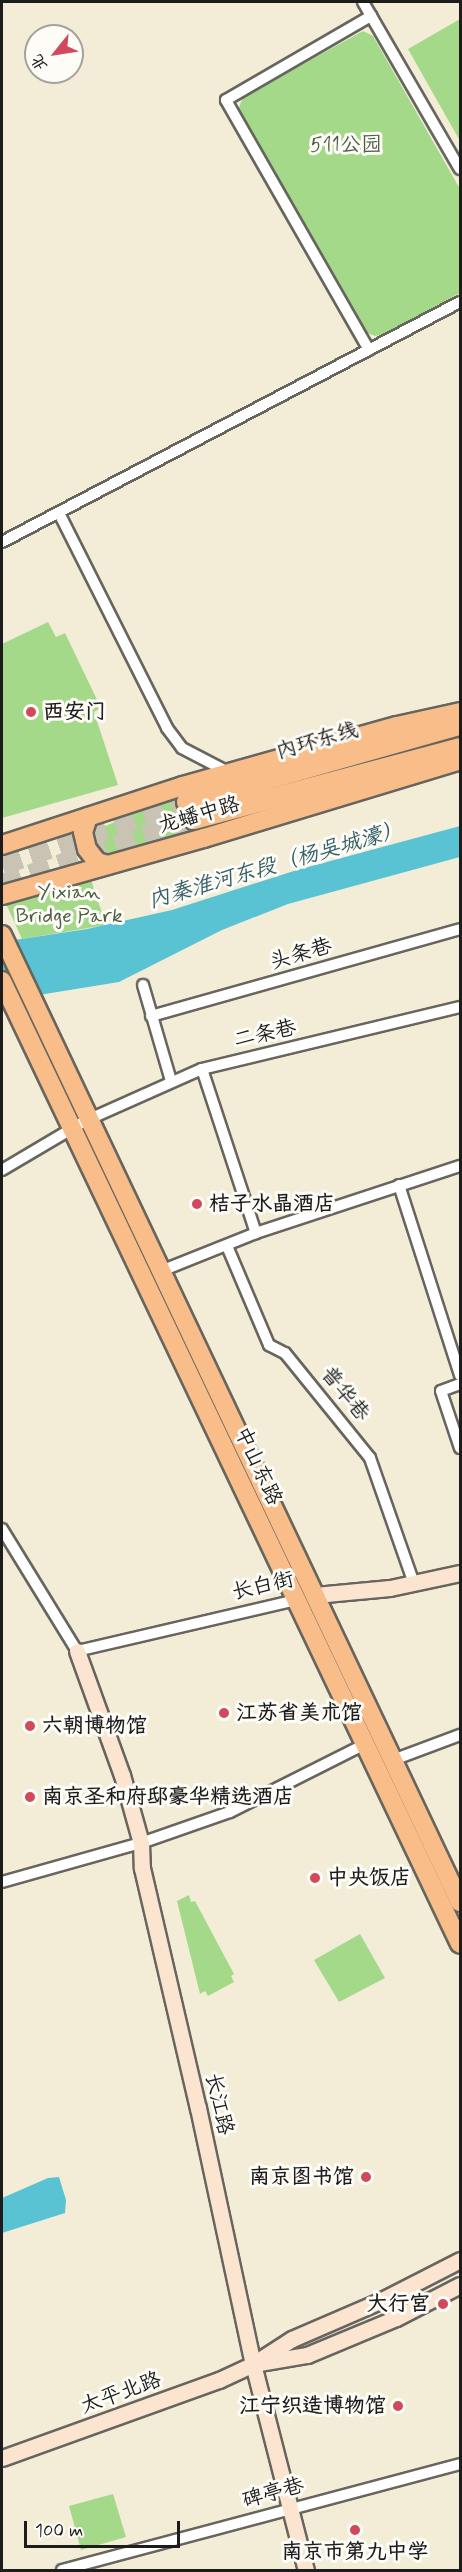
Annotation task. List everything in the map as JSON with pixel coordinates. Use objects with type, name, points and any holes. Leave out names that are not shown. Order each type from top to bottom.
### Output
[{"type":"highway","name":"内环东线","points":[[460,725],[191,811],[460,748]]},
{"type":"main road","name":"龙蟠中路","points":[[2,845],[230,773],[397,726],[460,712]]},
{"type":"main road","name":"龙蟠中路","points":[[2,895],[409,777],[460,760]]},
{"type":"main road","points":[[88,817],[83,832],[87,849],[97,862],[108,865]]},
{"type":"main road","name":"中山东路","points":[[2,935],[33,1002],[82,1123],[297,1600],[460,1944]]},
{"type":"main road","name":"中山东路","points":[[2,981],[14,1008],[82,1123],[161,1270],[460,1902]]},
{"type":"main road","name":"长白街","points":[[315,1595],[390,1588],[413,1581],[460,1573]]},
{"type":"main road","name":"长江路","points":[[77,1651],[122,1774],[141,1843],[141,1868],[198,2108],[253,2364],[306,2571]]},
{"type":"main road","name":"太平北路","points":[[2,2458],[219,2380],[253,2364],[292,2339],[382,2300],[460,2260]]},
{"type":"main road","name":"太平北路","points":[[253,2364],[307,2355],[396,2318],[460,2285]]},
{"type":"street","points":[[363,2],[460,169]]},
{"type":"street","points":[[369,350],[226,100],[371,16]]},
{"type":"street","points":[[2,542],[460,302]]},
{"type":"street","points":[[59,513],[167,728],[182,748],[230,773]]},
{"type":"street","name":"头条巷","points":[[151,1016],[460,929]]},
{"type":"street","points":[[142,985],[171,1081]]},
{"type":"street","name":"二条巷","points":[[2,1170],[82,1123],[202,1069],[460,1007]]},
{"type":"street","points":[[202,1069],[256,1233]]},
{"type":"street","points":[[161,1270],[256,1233],[460,1166]]},
{"type":"street","points":[[399,1185],[460,1375]]},
{"type":"street","name":"普华巷","points":[[227,1246],[269,1345],[285,1353],[370,1458],[413,1581]]},
{"type":"street","points":[[460,1384],[441,1391],[460,1448]]},
{"type":"street","points":[[2,1529],[77,1651]]},
{"type":"street","name":"长白街","points":[[77,1651],[315,1595]]},
{"type":"street","points":[[393,1760],[460,1735]]},
{"type":"street","points":[[2,1882],[141,1843],[230,1812],[365,1744]]},
{"type":"street","name":"碑亭巷","points":[[62,2571],[460,2464]]},
{"type":"green space","points":[[460,19],[460,141],[408,49]]},
{"type":"green space","name":"511公园","points":[[363,31],[373,36],[460,189],[460,293],[384,334],[375,336],[365,332],[238,110],[243,97]]},
{"type":"green space","points":[[48,622],[56,637],[65,633],[101,708],[94,712],[118,785],[2,818],[2,644]]},
{"type":"green space","points":[[172,797],[185,838],[113,854],[101,853],[95,845],[96,830]]},
{"type":"green space","name":"Yixian Bridge Park","points":[[88,871],[106,925],[22,939],[2,895]]},
{"type":"green space","points":[[189,1895],[191,1902],[195,1901],[234,1974],[231,1976],[234,1982],[208,1996],[205,1991],[200,1994],[177,1901]]},
{"type":"green space","points":[[360,1934],[385,1978],[339,2002],[314,1960]]},
{"type":"green space","points":[[113,2494],[126,2537],[81,2550],[69,2506]]},
{"type":"water","points":[[460,826],[460,857],[288,904],[222,930],[119,982],[2,1001],[2,942],[87,929],[172,910],[297,870]]},
{"type":"water","points":[[59,2177],[66,2200],[65,2213],[2,2233],[2,2198],[48,2178]]},
{"type":"tunnel","points":[[2,865],[187,802]]},
{"type":"tunnel","points":[[2,884],[194,819]]},
{"type":"place","name":"西安门","points":[[31,712]]},
{"type":"place","name":"桔子水晶酒店","points":[[197,1204]]},
{"type":"place","name":"江苏省美术馆","points":[[224,1713]]},
{"type":"place","name":"六朝博物馆","points":[[30,1726]]},
{"type":"place","name":"南京圣和府邸豪华精选酒店","points":[[30,1797]]},
{"type":"place","name":"中央饭店","points":[[315,1878]]},
{"type":"place","name":"南京图书馆","points":[[366,2177]]},
{"type":"place","name":"大行宫","points":[[443,2304]]},
{"type":"place","name":"江宁织造博物馆","points":[[398,2406]]},
{"type":"place","name":"南京市第九中学","points":[[355,2530]]},
{"type":"water label","name":"内秦淮河东段（杨吴城濠）","points":[[276,866]]}]
